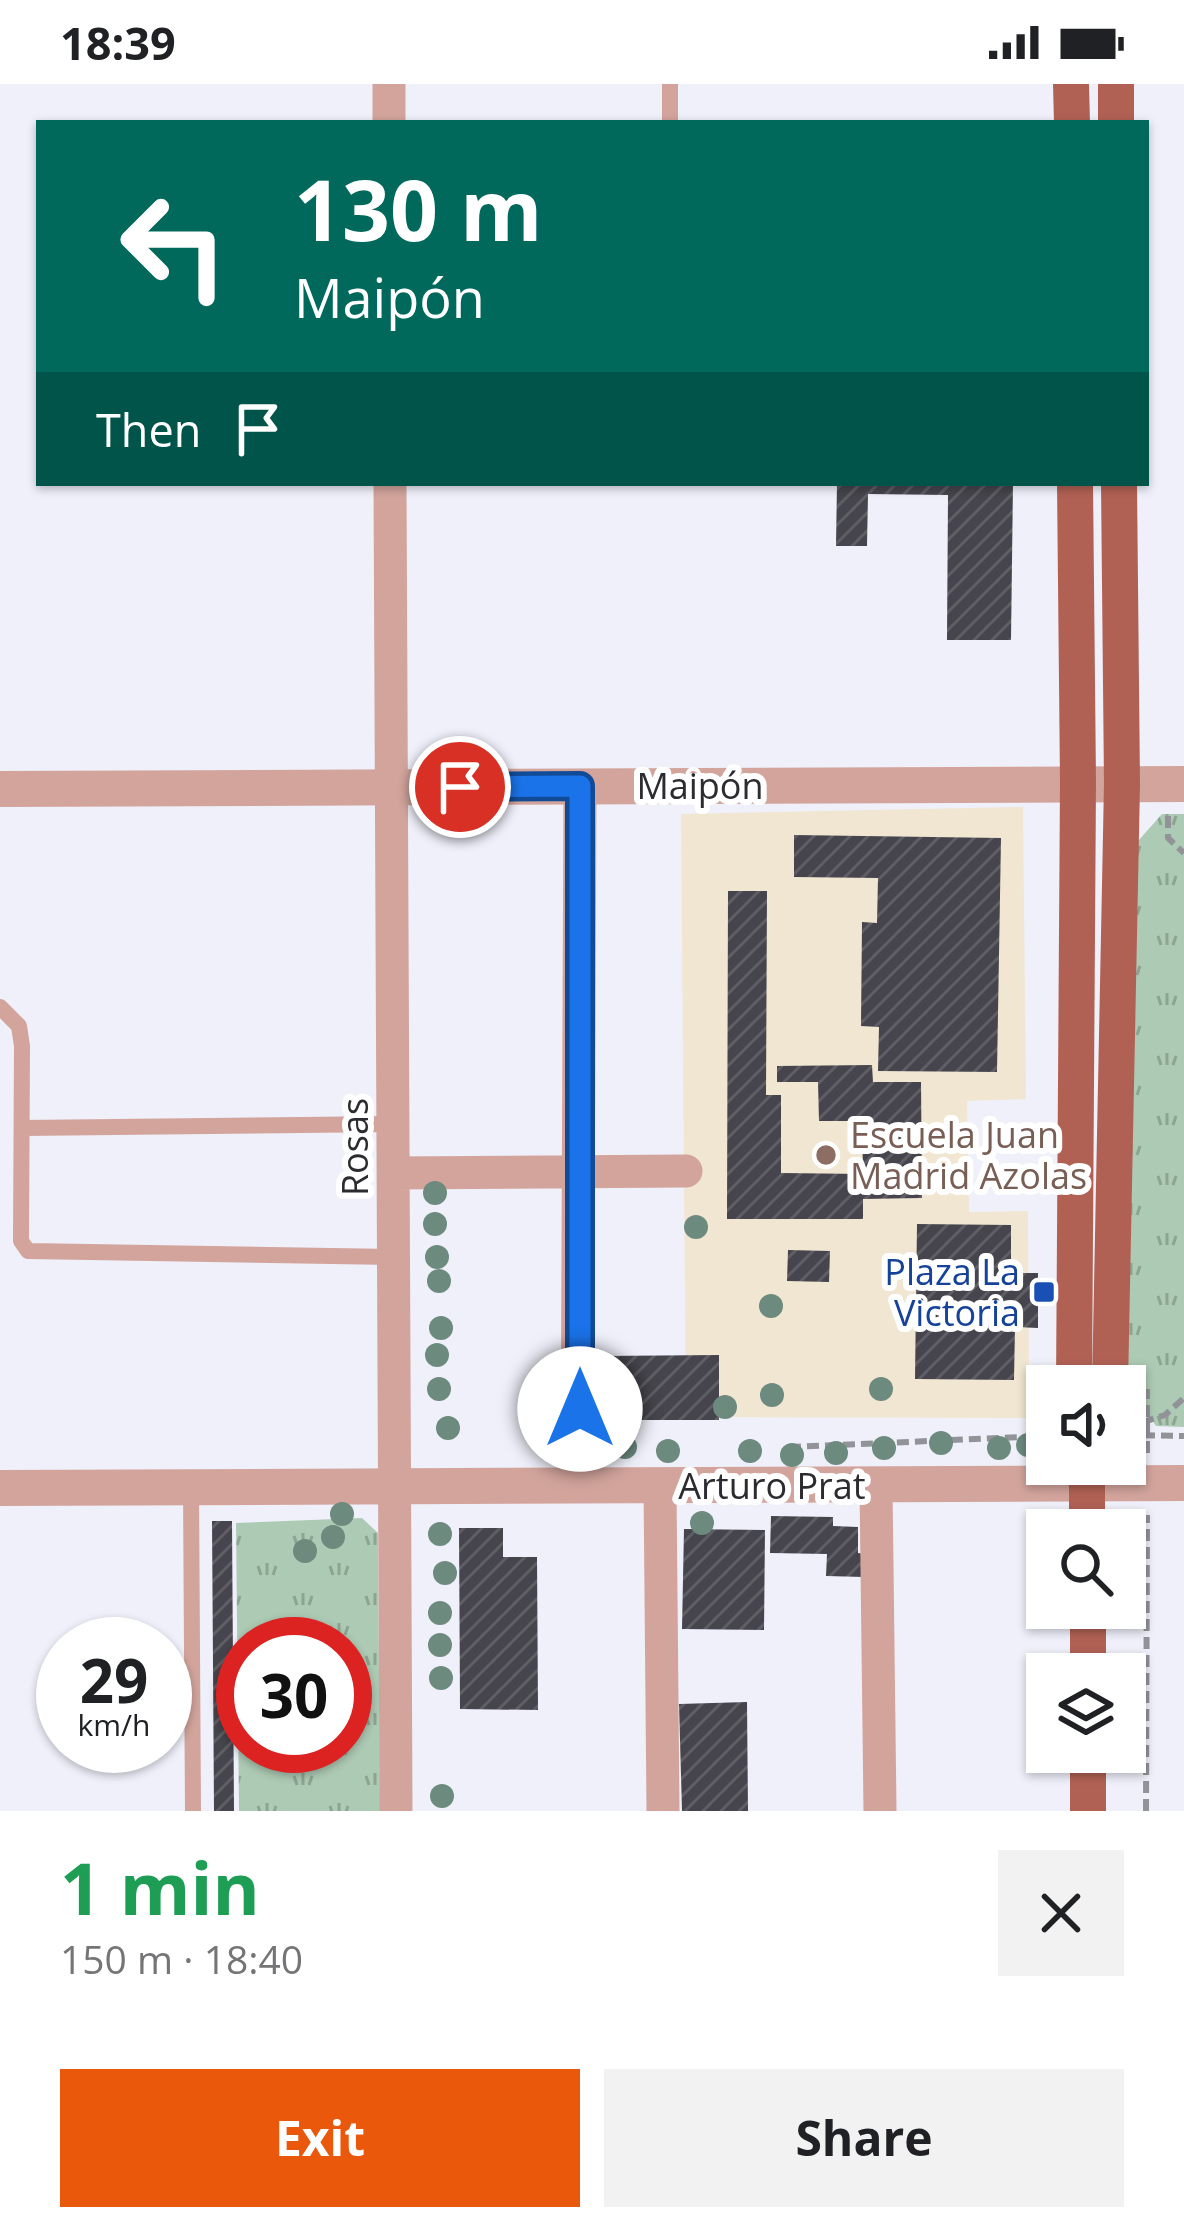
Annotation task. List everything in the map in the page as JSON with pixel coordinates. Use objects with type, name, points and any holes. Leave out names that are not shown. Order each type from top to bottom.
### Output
[{"type":"main road","points":[[1071,84],[1072,120]]},
{"type":"main road","points":[[1116,84],[1116,120]]},
{"type":"main road","points":[[1074,1365],[1075,486]]},
{"type":"main road","points":[[1110,1365],[1122,784],[1119,486]]},
{"type":"main road","points":[[1088,1773],[1088,1811]]},
{"type":"street","points":[[388,84],[389,120]]},
{"type":"street","name":"Rosas","points":[[390,486],[396,1811]]},
{"type":"street","name":"Maipón","points":[[0,789],[1184,784]]},
{"type":"street","points":[[578,1486],[580,786]]},
{"type":"street","points":[[393,1173],[686,1171]]},
{"type":"street","name":"Arturo Prat","points":[[0,1488],[875,1485],[1026,1475]]},
{"type":"street","name":"Arturo Prat","points":[[1146,1478],[1184,1483]]},
{"type":"street","points":[[875,1485],[880,1811]]},
{"type":"street","points":[[660,1486],[663,1811]]},
{"type":"lane","points":[[670,84],[670,120]]},
{"type":"lane","points":[[0,1007],[19,1026],[21,1241],[28,1251],[394,1257]]},
{"type":"lane","points":[[22,1128],[393,1124]]},
{"type":"lane","points":[[191,1487],[193,1811]]},
{"type":"path","points":[[1146,1423],[1165,1415],[1184,1398]]},
{"type":"path","points":[[1146,1433],[1184,1436]]},
{"type":"shaded area","name":"Escuela Juan Madrid Azolas","points":[[1023,807],[1026,1099],[967,1101],[969,1212],[1028,1211],[1026,1418],[686,1417],[681,814]]},
{"type":"green space","points":[[1162,814],[1184,814],[1184,1427],[1156,1426],[1146,1411],[1146,1365],[1123,1365],[1130,850]]},
{"type":"green space","points":[[362,1518],[378,1533],[380,1811],[239,1811],[239,1773],[372,1773],[372,1617],[237,1617],[236,1523]]},
{"type":"building","points":[[837,486],[1013,486],[1011,640],[947,640],[948,495],[868,494],[867,546],[836,546]]},
{"type":"building","points":[[794,835],[1001,838],[997,1072],[878,1071],[879,1027],[861,1026],[862,922],[877,923],[878,878],[794,877]]},
{"type":"building","points":[[728,891],[767,891],[766,1095],[781,1095],[781,1173],[863,1174],[862,1121],[819,1121],[818,1082],[777,1082],[777,1066],[872,1065],[873,1082],[921,1082],[922,1198],[863,1199],[863,1219],[727,1219]]},
{"type":"building","points":[[917,1224],[1011,1225],[1011,1273],[1038,1273],[1038,1328],[1015,1327],[1014,1380],[915,1379]]},
{"type":"building","points":[[788,1250],[830,1251],[829,1282],[787,1281]]},
{"type":"building","points":[[719,1355],[719,1420],[603,1420],[603,1356]]},
{"type":"building","points":[[771,1516],[833,1517],[833,1526],[858,1527],[858,1553],[865,1554],[864,1577],[826,1576],[827,1554],[770,1553]]},
{"type":"building","points":[[212,1521],[232,1521],[233,1617],[216,1617],[216,1773],[234,1773],[234,1811],[214,1811]]},
{"type":"building","points":[[459,1528],[503,1528],[503,1557],[537,1557],[538,1710],[460,1709]]},
{"type":"building","points":[[684,1529],[765,1530],[764,1630],[682,1629]]},
{"type":"building","points":[[747,1702],[748,1811],[682,1811],[679,1704]]},
{"type":"place","name":"Escuela Juan Madrid Azolas","points":[[826,1155]]},
{"type":"place","name":"Plaza La Victoria","points":[[1044,1292]]},
{"type":"route","points":[[460,787],[580,786],[580,1409]]}]
